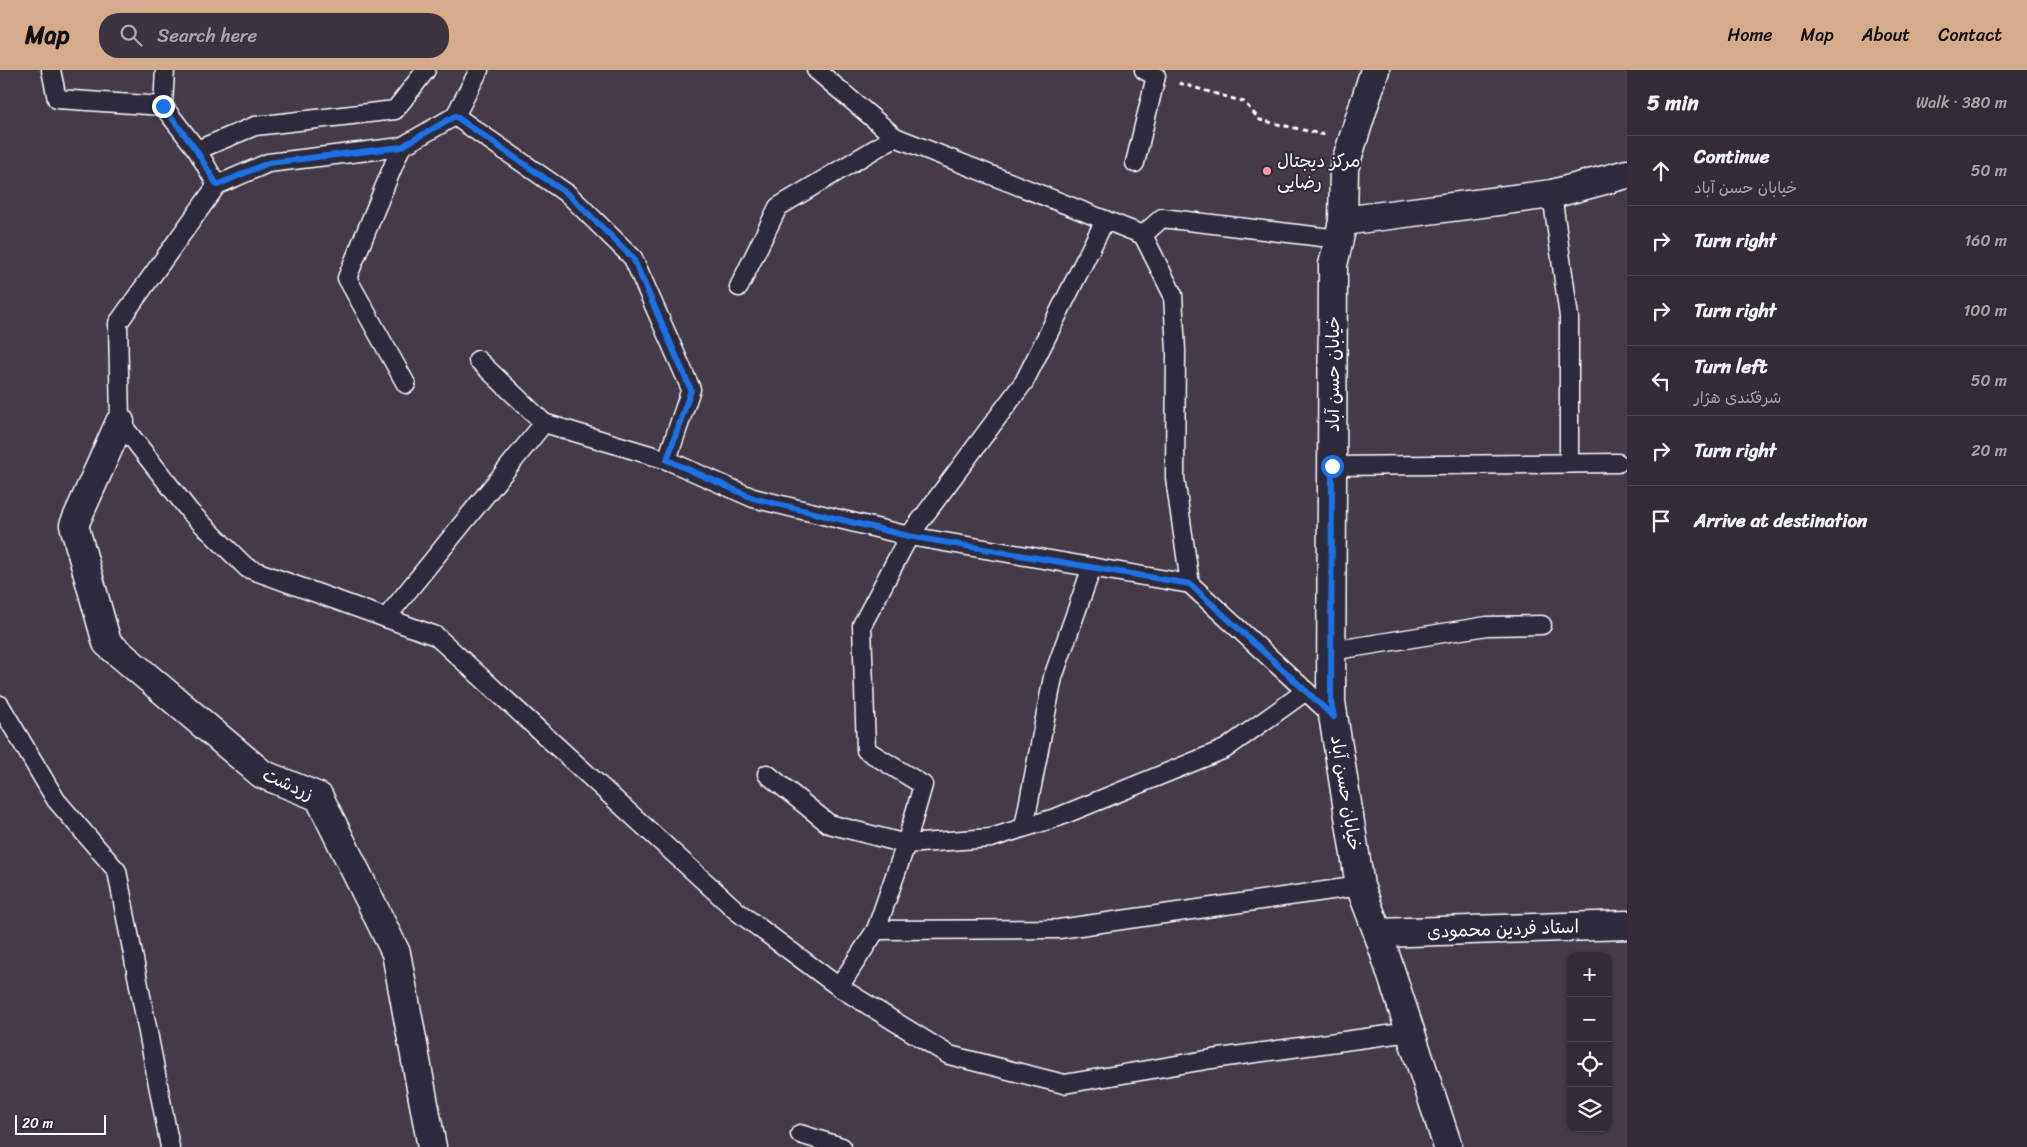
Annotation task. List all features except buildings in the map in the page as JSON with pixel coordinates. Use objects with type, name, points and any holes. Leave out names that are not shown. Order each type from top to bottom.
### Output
[{"type":"street","name":"خیابان حسن آباد","points":[[1375,70],[1344,168],[1341,230],[1333,266],[1331,702],[1360,886],[1378,933],[1448,1147]]},
{"type":"street","points":[[1341,230],[1552,194],[1627,174]]},
{"type":"street","name":"زردشت","points":[[120,422],[74,525],[107,643],[262,774],[319,797],[396,953],[432,1147]]},
{"type":"street","name":"استاد فردین محمودی","points":[[1378,933],[1627,925]]},
{"type":"lane","points":[[51,70],[57,99],[163,106]]},
{"type":"lane","points":[[165,70],[163,106],[196,150],[217,185]]},
{"type":"lane","points":[[196,150],[255,126],[395,110],[426,70]]},
{"type":"lane","points":[[478,70],[455,116],[401,147],[268,163],[217,185],[118,323],[120,422],[190,512],[247,568],[436,636],[738,912],[839,986],[949,1055],[1064,1084],[1212,1060],[1410,1032]]},
{"type":"lane","points":[[816,70],[895,137],[1143,235],[1173,295],[1176,351],[1174,478],[1190,584]]},
{"type":"lane","points":[[1136,163],[1150,73]]},
{"type":"lane","points":[[455,116],[569,195],[633,258],[691,390],[667,460]]},
{"type":"lane","points":[[739,287],[778,207],[895,137]]},
{"type":"lane","points":[[401,147],[347,278],[406,384]]},
{"type":"lane","points":[[1552,194],[1569,317],[1569,463]]},
{"type":"lane","points":[[1143,235],[1162,218],[1341,230]]},
{"type":"lane","points":[[839,986],[876,930],[906,844],[923,785],[866,750],[862,625],[908,536],[1024,382],[1105,220]]},
{"type":"lane","points":[[478,360],[544,423],[667,460],[753,498],[908,536],[1190,584],[1334,717]]},
{"type":"lane","points":[[386,618],[544,423]]},
{"type":"lane","points":[[1332,466],[1618,463]]},
{"type":"lane","points":[[1024,827],[1053,677],[1092,567]]},
{"type":"lane","points":[[1331,651],[1487,626],[1542,625]]},
{"type":"lane","points":[[767,774],[829,824],[906,844],[991,838],[1058,817],[1225,748],[1306,691]]},
{"type":"lane","points":[[0,705],[56,800],[117,871],[170,1147]]},
{"type":"lane","points":[[876,930],[1059,929],[1360,886]]},
{"type":"lane","points":[[800,1134],[842,1147]]},
{"type":"path","points":[[1150,73],[1244,102],[1260,120],[1353,141]]},
{"type":"place","name":"مرکز دیجتال رضایی","points":[[1267,171]]},
{"type":"route","points":[[163,106],[196,150],[217,185],[268,163],[401,147],[455,116],[569,195],[633,258],[691,390],[667,460],[753,498],[908,536],[1190,584],[1334,717],[1331,702],[1332,466]]}]
